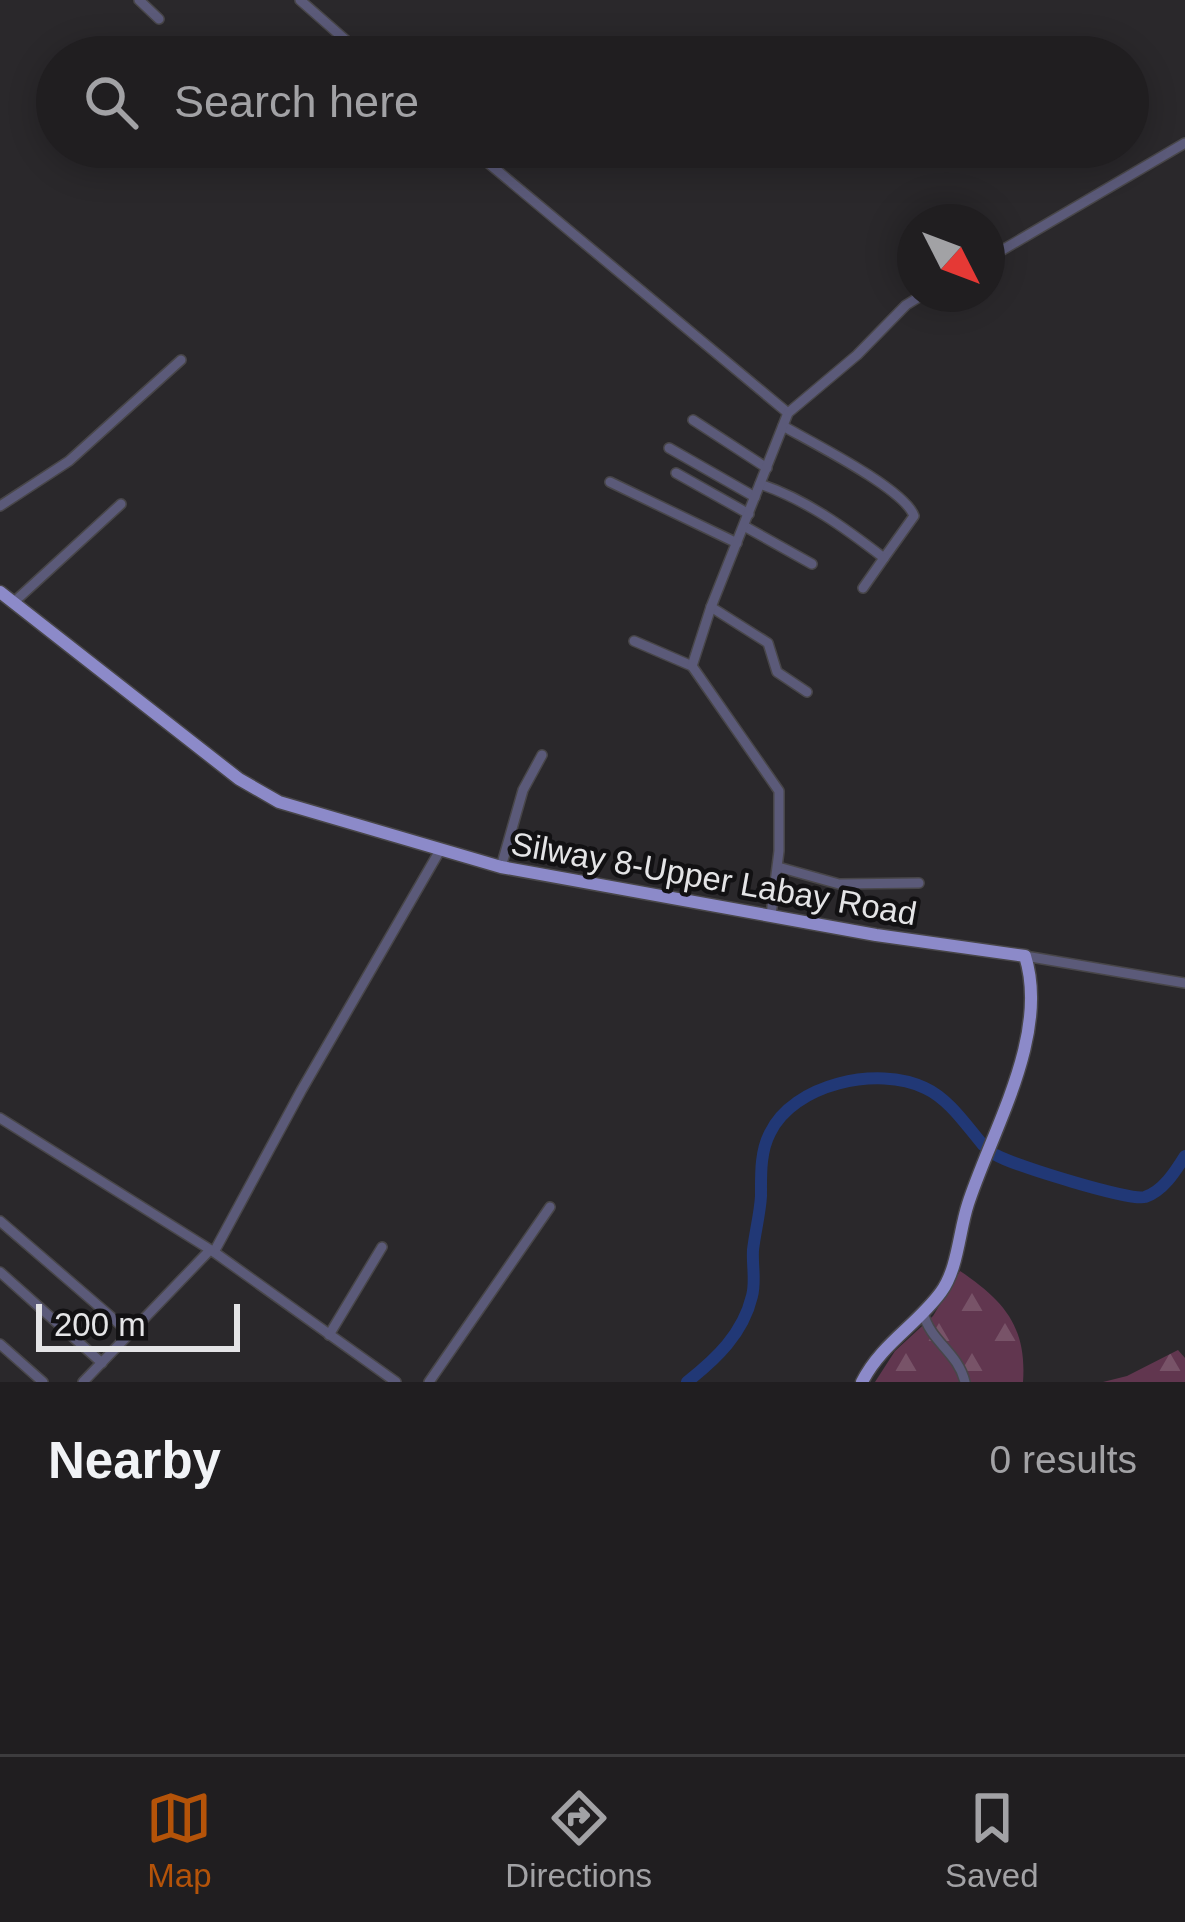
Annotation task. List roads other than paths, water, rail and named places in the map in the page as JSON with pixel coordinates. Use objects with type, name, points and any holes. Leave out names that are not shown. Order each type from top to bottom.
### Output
[{"type":"main road","name":"Silway 8-Upper Labay Road","points":[[0,592],[257,792],[439,852],[501,867],[941,946],[1025,956]]},
{"type":"main road","points":[[862,1382],[876,1358],[947,1283],[970,1198],[1009,1101],[1031,1005],[1025,956]]},
{"type":"street","points":[[139,0],[159,19]]},
{"type":"street","points":[[300,0],[341,36]]},
{"type":"street","points":[[1149,164],[1185,143]]},
{"type":"street","points":[[494,168],[788,413]]},
{"type":"street","points":[[1005,248],[1142,168]]},
{"type":"street","points":[[692,666],[788,413],[857,356],[898,312]]},
{"type":"street","points":[[0,506],[60,467],[181,360]]},
{"type":"street","points":[[693,420],[767,467]]},
{"type":"street","points":[[783,426],[842,458],[911,507],[913,519],[863,588]]},
{"type":"street","points":[[669,448],[755,497]]},
{"type":"street","points":[[676,473],[749,514]]},
{"type":"street","points":[[610,482],[737,544]]},
{"type":"street","points":[[760,484],[815,509],[884,558]]},
{"type":"street","points":[[14,602],[121,504]]},
{"type":"street","points":[[744,526],[812,565]]},
{"type":"street","points":[[711,607],[768,643],[777,672],[807,692]]},
{"type":"street","points":[[634,641],[692,666],[779,791],[778,867],[771,915]]},
{"type":"street","points":[[501,867],[523,790],[542,755]]},
{"type":"street","points":[[83,1382],[212,1251],[439,852]]},
{"type":"street","points":[[778,867],[839,884],[919,884]]},
{"type":"street","points":[[1025,956],[1185,983]]},
{"type":"street","points":[[0,1118],[212,1251],[397,1382]]},
{"type":"street","points":[[429,1382],[550,1208]]},
{"type":"street","points":[[0,1221],[131,1334]]},
{"type":"street","points":[[329,1336],[382,1247]]},
{"type":"street","points":[[0,1272],[101,1364]]},
{"type":"street","points":[[923,1311],[927,1328],[957,1359],[965,1382]]},
{"type":"street","points":[[0,1344],[43,1382]]},
{"type":"waterway","points":[[687,1382],[727,1345],[748,1310],[764,1148],[781,1116],[797,1102],[861,1079],[906,1081],[942,1099],[983,1145]]},
{"type":"waterway","points":[[996,1155],[1072,1182],[1136,1197],[1157,1190],[1185,1156]]}]
